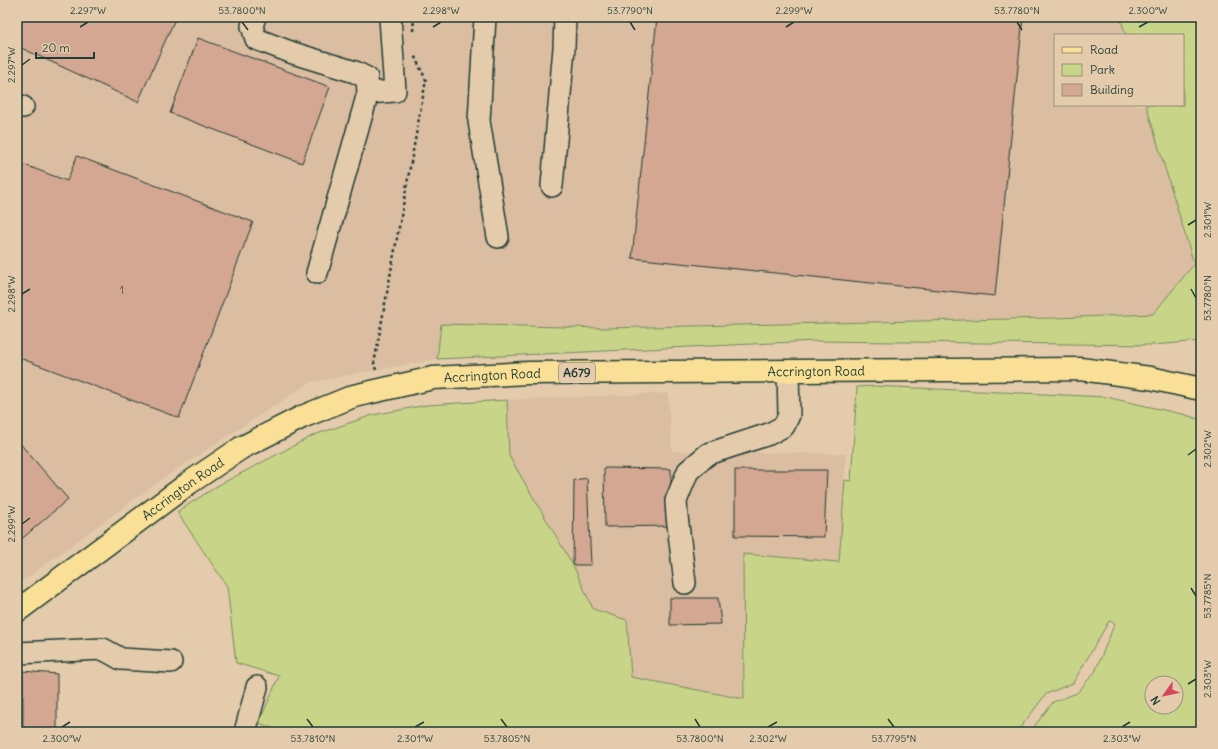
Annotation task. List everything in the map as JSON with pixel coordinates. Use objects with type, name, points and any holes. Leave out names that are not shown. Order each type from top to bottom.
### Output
[{"type":"main road","name":"Accrington Road","points":[[17,611],[189,483],[241,448],[302,417],[354,396],[433,378],[528,373],[1080,369],[1150,378],[1201,389]]},
{"type":"lane","points":[[254,17],[252,26],[256,39],[293,53],[355,72],[367,78],[368,93],[317,273]]},
{"type":"lane","points":[[368,93],[394,91],[390,17]]},
{"type":"lane","points":[[485,17],[479,121],[498,237]]},
{"type":"lane","points":[[552,186],[564,48],[565,17]]},
{"type":"lane","points":[[686,583],[676,501],[688,471],[708,454],[769,434],[784,426],[789,415],[788,372]]},
{"type":"lane","points":[[17,654],[103,649],[121,660],[171,662]]},
{"type":"lane","points":[[245,732],[257,687]]},
{"type":"path","points":[[413,32],[414,17]]},
{"type":"path","points":[[380,390],[374,364],[426,80],[414,54]]},
{"type":"shaded area","points":[[17,17],[1120,17],[1126,34],[1054,34],[1054,106],[1146,106],[1194,264],[1153,314],[1055,318],[604,328],[441,324],[437,359],[311,382],[162,479],[17,585]]},
{"type":"shaded area","points":[[668,393],[672,451],[846,454],[839,562],[743,554],[744,699],[631,677],[627,620],[593,609],[573,565],[509,456],[507,400]]},
{"type":"green space","points":[[1120,17],[1201,17],[1201,341],[1153,345],[815,341],[437,359],[441,324],[604,328],[1055,318],[1153,314],[1194,264],[1146,106],[1184,106],[1184,34],[1126,34]]},
{"type":"green space","points":[[873,386],[1106,397],[1186,415],[1201,420],[1201,732],[1030,732],[1053,702],[1077,693],[1095,672],[1115,623],[1109,621],[1073,683],[1046,694],[1017,732],[282,732],[259,723],[279,676],[236,663],[227,586],[177,512],[217,486],[314,435],[373,415],[427,405],[507,400],[509,456],[573,565],[593,609],[627,620],[631,677],[744,699],[743,554],[839,562],[845,480],[851,481],[857,387]]},
{"type":"building","points":[[17,17],[171,17],[175,19],[138,102],[17,46]]},
{"type":"building","points":[[657,17],[1023,17],[995,296],[632,258]]},
{"type":"building","points":[[198,38],[330,87],[302,163],[170,113]]},
{"type":"building","points":[[77,156],[253,222],[179,418],[17,357],[17,162],[67,181]]},
{"type":"building","points":[[17,440],[68,499],[17,543]]},
{"type":"building","points":[[604,468],[671,469],[671,526],[605,527]]},
{"type":"building","points":[[735,470],[827,470],[824,537],[735,536]]},
{"type":"building","points":[[587,478],[591,565],[573,565],[574,480]]},
{"type":"building","points":[[670,598],[718,598],[721,624],[670,625]]},
{"type":"building","points":[[23,671],[57,674],[57,732],[23,732]]}]
